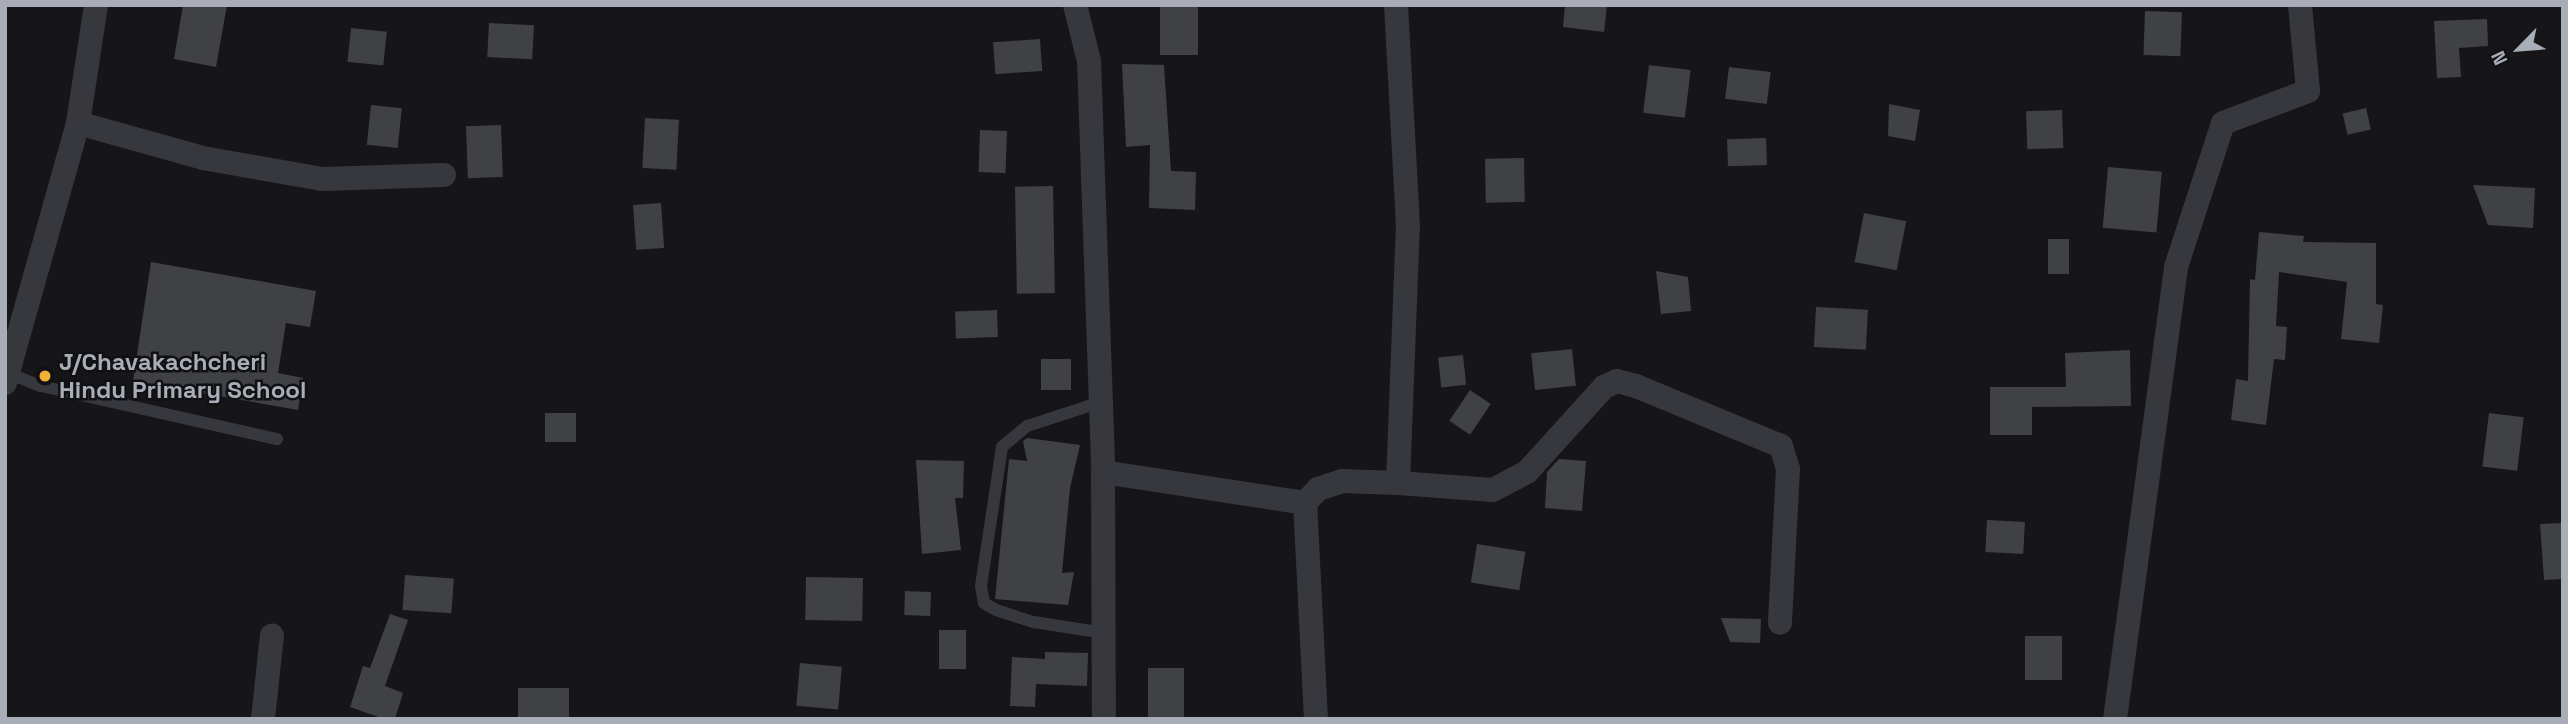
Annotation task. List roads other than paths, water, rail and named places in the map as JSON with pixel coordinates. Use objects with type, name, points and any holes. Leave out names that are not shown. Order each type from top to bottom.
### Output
[{"type":"street","points":[[6,376],[78,123],[96,5]]},
{"type":"street","points":[[1075,5],[1089,61],[1103,472],[1104,719]]},
{"type":"street","points":[[1396,5],[1408,226],[1398,483]]},
{"type":"street","points":[[2115,719],[2176,267],[2223,123],[2308,91],[2300,5]]},
{"type":"street","points":[[78,123],[202,158],[322,179],[444,175]]},
{"type":"street","points":[[1316,719],[1305,503],[1318,489],[1342,481],[1493,490],[1527,472],[1604,387],[1617,382],[1636,386],[1781,446],[1788,469],[1780,623]]},
{"type":"street","points":[[1103,472],[1305,503]]},
{"type":"street","points":[[263,719],[272,635]]},
{"type":"lane","points":[[6,376],[277,439]]},
{"type":"lane","points":[[1101,402],[1027,426],[1002,447],[981,586],[984,603],[996,610],[1034,622],[1104,633]]},
{"type":"place","name":"J/Chavakachcheri Hindu Primary School","points":[[45,376]]}]
